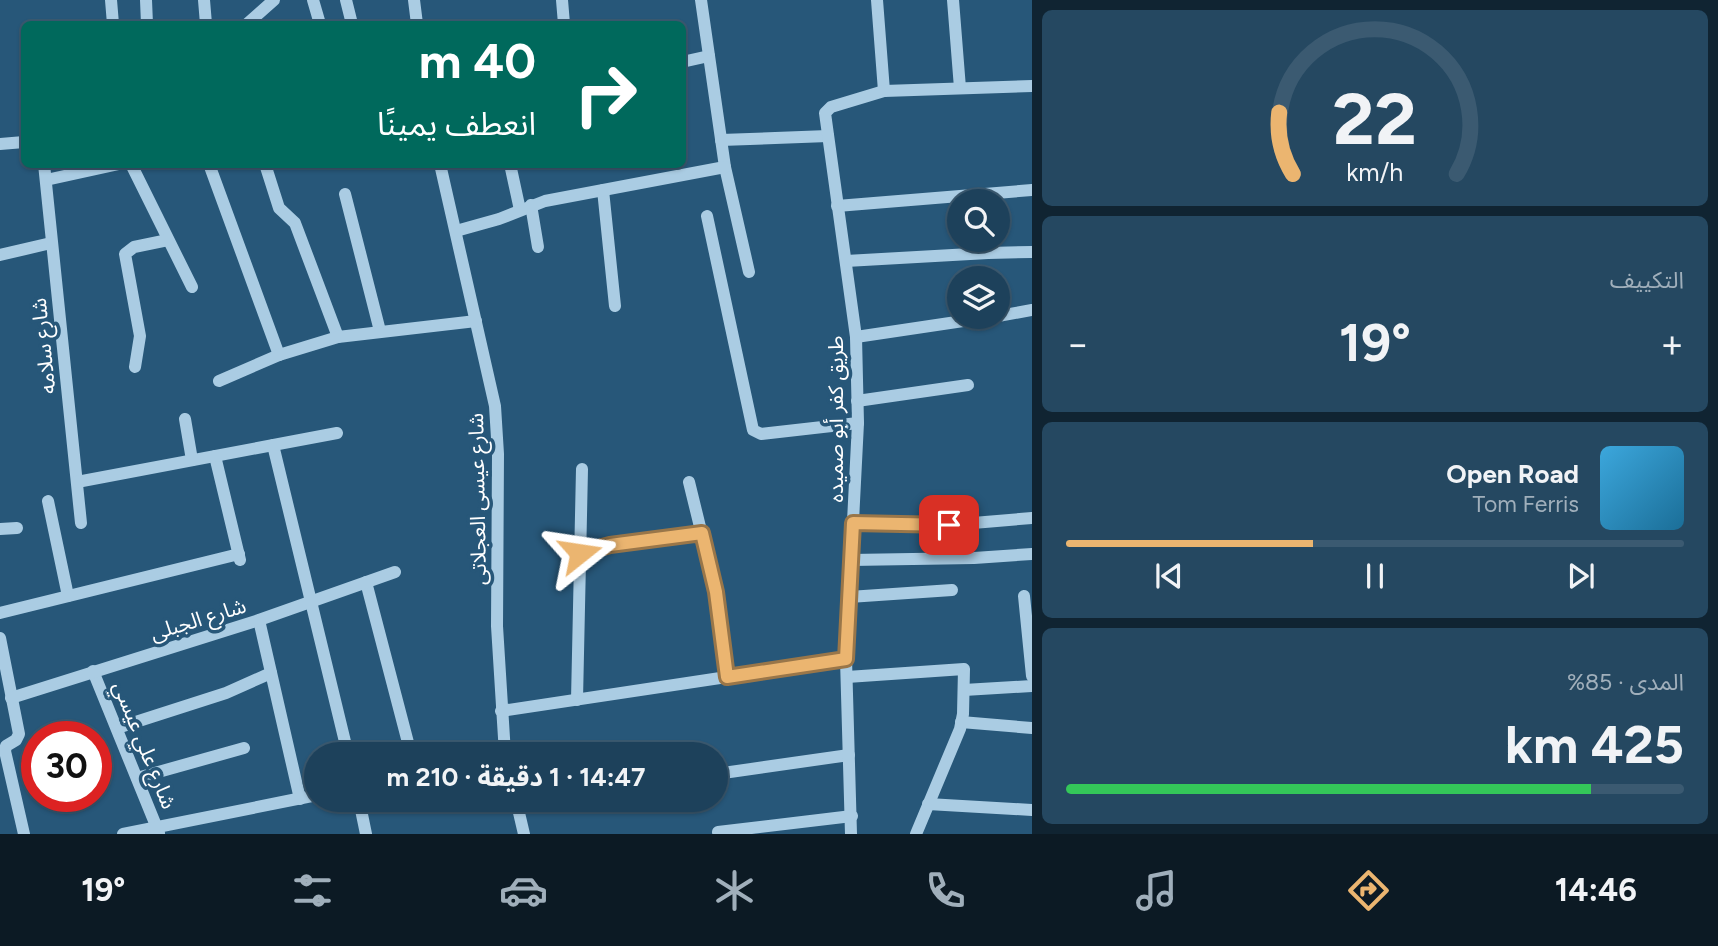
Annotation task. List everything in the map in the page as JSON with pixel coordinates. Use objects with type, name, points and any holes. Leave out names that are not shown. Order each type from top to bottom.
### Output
[{"type":"street","points":[[111,0],[113,21]]},
{"type":"street","points":[[146,0],[147,21]]},
{"type":"street","points":[[204,0],[206,21]]},
{"type":"street","points":[[250,21],[274,0]]},
{"type":"street","points":[[313,0],[319,21]]},
{"type":"street","points":[[346,0],[351,21]]},
{"type":"street","points":[[414,0],[417,21]]},
{"type":"street","points":[[562,0],[564,21]]},
{"type":"street","points":[[701,0],[725,167],[749,272]]},
{"type":"street","points":[[877,0],[884,91],[1032,86]]},
{"type":"street","points":[[953,0],[960,88]]},
{"type":"street","points":[[686,61],[709,56]]},
{"type":"street","name":"طريق كفر أبو صميده","points":[[851,834],[846,659],[858,423],[856,337],[826,110],[884,91]]},
{"type":"street","points":[[721,140],[828,136]]},
{"type":"street","points":[[0,144],[21,142]]},
{"type":"street","points":[[456,231],[499,219],[526,207],[725,167]]},
{"type":"street","name":"شارع سلامه","points":[[44,168],[82,523]]},
{"type":"street","points":[[46,180],[101,168]]},
{"type":"street","points":[[133,168],[192,287]]},
{"type":"street","points":[[210,168],[279,355]]},
{"type":"street","points":[[266,168],[279,208],[295,223],[338,337]]},
{"type":"street","name":"شارع عيسى العجلاتى","points":[[441,168],[495,406],[498,454],[497,626],[502,742]]},
{"type":"street","points":[[511,168],[538,247]]},
{"type":"street","points":[[603,190],[615,306]]},
{"type":"street","points":[[837,206],[1032,190]]},
{"type":"street","points":[[345,194],[380,331]]},
{"type":"street","points":[[707,216],[752,430],[761,434],[858,423]]},
{"type":"street","points":[[135,367],[140,336],[125,254],[134,247],[168,240]]},
{"type":"street","points":[[0,255],[51,243]]},
{"type":"street","points":[[846,261],[1032,253]]},
{"type":"street","points":[[1010,314],[1032,310]]},
{"type":"street","points":[[219,382],[279,355],[338,337],[476,321]]},
{"type":"street","points":[[856,337],[947,323]]},
{"type":"street","points":[[858,401],[968,385]]},
{"type":"street","points":[[185,419],[192,460]]},
{"type":"street","points":[[77,482],[337,433]]},
{"type":"street","points":[[273,445],[345,742]]},
{"type":"street","points":[[0,613],[239,557],[215,456]]},
{"type":"street","points":[[577,700],[582,469]]},
{"type":"street","points":[[689,482],[716,592],[727,677]]},
{"type":"street","points":[[48,500],[68,596]]},
{"type":"street","points":[[853,523],[949,525],[1032,517]]},
{"type":"street","points":[[0,529],[17,527]]},
{"type":"street","points":[[580,553],[610,545],[702,533]]},
{"type":"street","points":[[851,560],[1032,554]]},
{"type":"street","name":"شارع الجبلى","points":[[11,698],[259,620],[395,572]]},
{"type":"street","points":[[366,582],[408,742]]},
{"type":"street","points":[[849,597],[952,590]]},
{"type":"street","points":[[1024,596],[1032,676]]},
{"type":"street","points":[[259,620],[300,799]]},
{"type":"street","points":[[1,645],[19,734],[16,740],[6,746],[5,751],[24,834]]},
{"type":"street","points":[[501,711],[846,659]]},
{"type":"street","points":[[847,677],[961,668],[965,672],[961,722],[916,834]]},
{"type":"street","name":"شارع علي عيسي","points":[[93,671],[158,830]]},
{"type":"street","points":[[117,728],[226,692],[271,673]]},
{"type":"street","points":[[964,690],[1032,686]]},
{"type":"street","points":[[961,722],[1032,728]]},
{"type":"street","points":[[137,778],[244,748]]},
{"type":"street","points":[[728,772],[849,755]]},
{"type":"street","points":[[122,834],[158,830],[304,798]]},
{"type":"street","points":[[928,804],[1032,810]]},
{"type":"street","points":[[361,812],[366,834]]},
{"type":"street","points":[[519,812],[524,834]]},
{"type":"street","points":[[718,832],[852,816]]},
{"type":"route","points":[[580,553],[610,545],[702,533],[716,592],[727,677],[846,659],[853,523],[949,525]]}]
